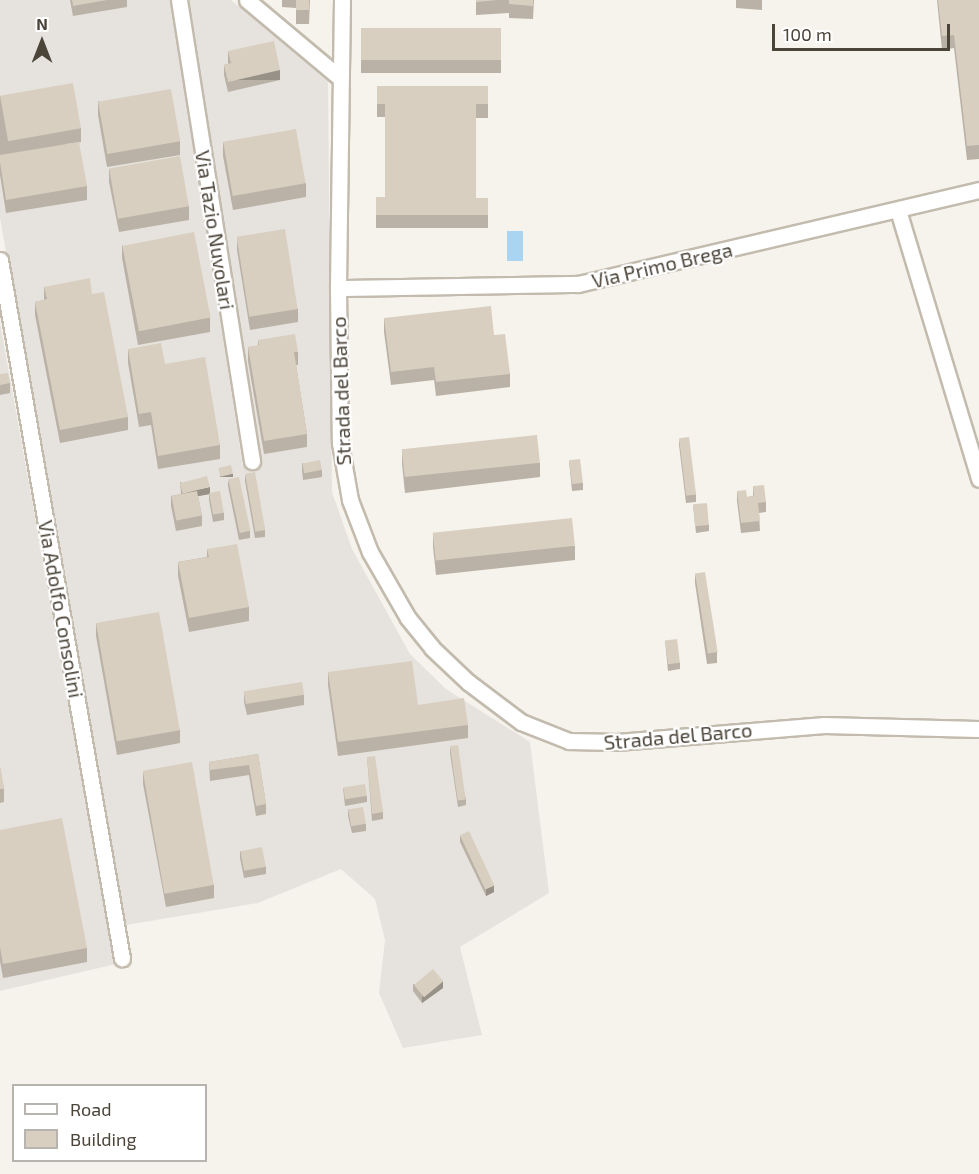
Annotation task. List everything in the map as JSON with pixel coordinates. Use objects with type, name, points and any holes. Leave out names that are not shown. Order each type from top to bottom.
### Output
[{"type":"street","name":"Via Tazio Nuvolari","points":[[179,0],[252,461]]},
{"type":"street","points":[[247,0],[340,78]]},
{"type":"street","name":"Strada del Barco","points":[[342,0],[338,288],[339,427],[346,486],[361,533],[378,568],[420,634],[454,670],[516,718],[555,738],[594,743],[824,725],[979,729]]},
{"type":"street","name":"Via Primo Brega","points":[[338,288],[578,284],[979,190]]},
{"type":"street","points":[[898,210],[979,479]]},
{"type":"street","name":"Via Adolfo Consolini","points":[[0,260],[122,958]]},
{"type":"shaded area","points":[[0,0],[171,0],[243,467],[259,464],[189,0],[231,0],[328,82],[332,492],[352,549],[410,654],[446,689],[530,742],[549,893],[460,947],[482,1035],[403,1048],[379,993],[385,940],[375,899],[341,869],[258,903],[126,925],[0,218]]},
{"type":"shaded area","points":[[0,323],[116,964],[0,991]]},
{"type":"water","points":[[507,231],[523,231],[523,261],[507,261]]},
{"type":"building","points":[[72,0],[107,0],[73,6]]},
{"type":"building","points":[[296,0],[309,0],[309,10],[296,10]]},
{"type":"building","points":[[509,0],[533,0],[533,6],[509,4]]},
{"type":"building","points":[[938,0],[979,0],[979,145],[967,146],[954,35],[942,36]]},
{"type":"building","points":[[361,28],[501,28],[501,60],[361,60]]},
{"type":"building","points":[[274,41],[280,70],[228,82],[224,65],[231,63],[228,51]]},
{"type":"building","points":[[73,83],[81,128],[8,141],[0,96]]},
{"type":"building","points":[[377,86],[488,86],[488,104],[476,104],[476,198],[488,198],[488,215],[376,215],[376,197],[385,197],[385,104],[377,104]]},
{"type":"building","points":[[171,89],[180,141],[107,154],[98,102]]},
{"type":"building","points":[[296,129],[306,183],[233,196],[223,142]]},
{"type":"building","points":[[79,142],[87,186],[6,200],[0,155]]},
{"type":"building","points":[[180,156],[189,206],[118,219],[109,169]]},
{"type":"building","points":[[285,229],[298,309],[249,317],[237,237]]},
{"type":"building","points":[[194,232],[211,317],[139,331],[122,246]]},
{"type":"building","points":[[90,278],[92,294],[104,292],[128,417],[60,430],[35,302],[47,299],[44,287]]},
{"type":"building","points":[[491,306],[494,335],[505,334],[510,374],[436,382],[434,367],[391,372],[384,318]]},
{"type":"building","points":[[295,334],[298,352],[294,352],[307,434],[264,441],[248,347],[259,345],[258,340]]},
{"type":"building","points":[[161,343],[165,364],[205,357],[220,445],[158,456],[151,412],[139,414],[128,349]]},
{"type":"building","points":[[8,373],[10,383],[0,385],[0,374]]},
{"type":"building","points":[[537,435],[540,463],[405,477],[402,449]]},
{"type":"building","points":[[689,437],[696,495],[686,496],[679,438]]},
{"type":"building","points":[[580,459],[583,483],[572,484],[569,460]]},
{"type":"building","points":[[320,460],[322,470],[304,473],[302,463]]},
{"type":"building","points":[[231,465],[233,474],[220,477],[218,468]]},
{"type":"building","points":[[255,472],[265,530],[255,532],[245,474]]},
{"type":"building","points":[[207,476],[210,487],[183,494],[180,483]]},
{"type":"building","points":[[239,477],[250,531],[240,533],[228,479]]},
{"type":"building","points":[[764,485],[766,502],[758,503],[760,521],[741,523],[737,491],[746,490],[747,497],[754,496],[753,486]]},
{"type":"building","points":[[197,491],[202,516],[176,521],[171,496]]},
{"type":"building","points":[[220,491],[224,513],[213,515],[209,493]]},
{"type":"building","points":[[707,503],[709,525],[695,526],[693,504]]},
{"type":"building","points":[[572,518],[575,546],[436,560],[433,533]]},
{"type":"building","points":[[237,544],[249,607],[189,618],[178,562],[209,557],[207,549]]},
{"type":"building","points":[[705,572],[718,652],[708,654],[695,574]]},
{"type":"building","points":[[159,612],[180,730],[117,741],[96,623]]},
{"type":"building","points":[[677,639],[680,663],[668,664],[665,640]]},
{"type":"building","points":[[412,661],[418,705],[464,698],[468,725],[338,742],[328,672]]},
{"type":"building","points":[[302,682],[304,695],[246,704],[244,691]]},
{"type":"building","points":[[458,745],[466,799],[458,801],[450,746]]},
{"type":"building","points":[[258,754],[266,804],[256,806],[249,765],[210,770],[209,762]]},
{"type":"building","points":[[375,756],[383,812],[372,814],[367,757]]},
{"type":"building","points":[[192,762],[214,885],[164,894],[143,771]]},
{"type":"building","points":[[0,767],[4,789],[0,789]]},
{"type":"building","points":[[365,784],[367,796],[345,799],[343,787]]},
{"type":"building","points":[[363,807],[366,824],[351,826],[348,810]]},
{"type":"building","points":[[62,818],[87,948],[3,964],[0,947],[0,830]]},
{"type":"building","points":[[469,831],[494,885],[485,890],[460,835]]},
{"type":"building","points":[[262,847],[266,867],[244,871],[240,851]]},
{"type":"building","points":[[433,969],[443,981],[424,997],[414,985]]}]
